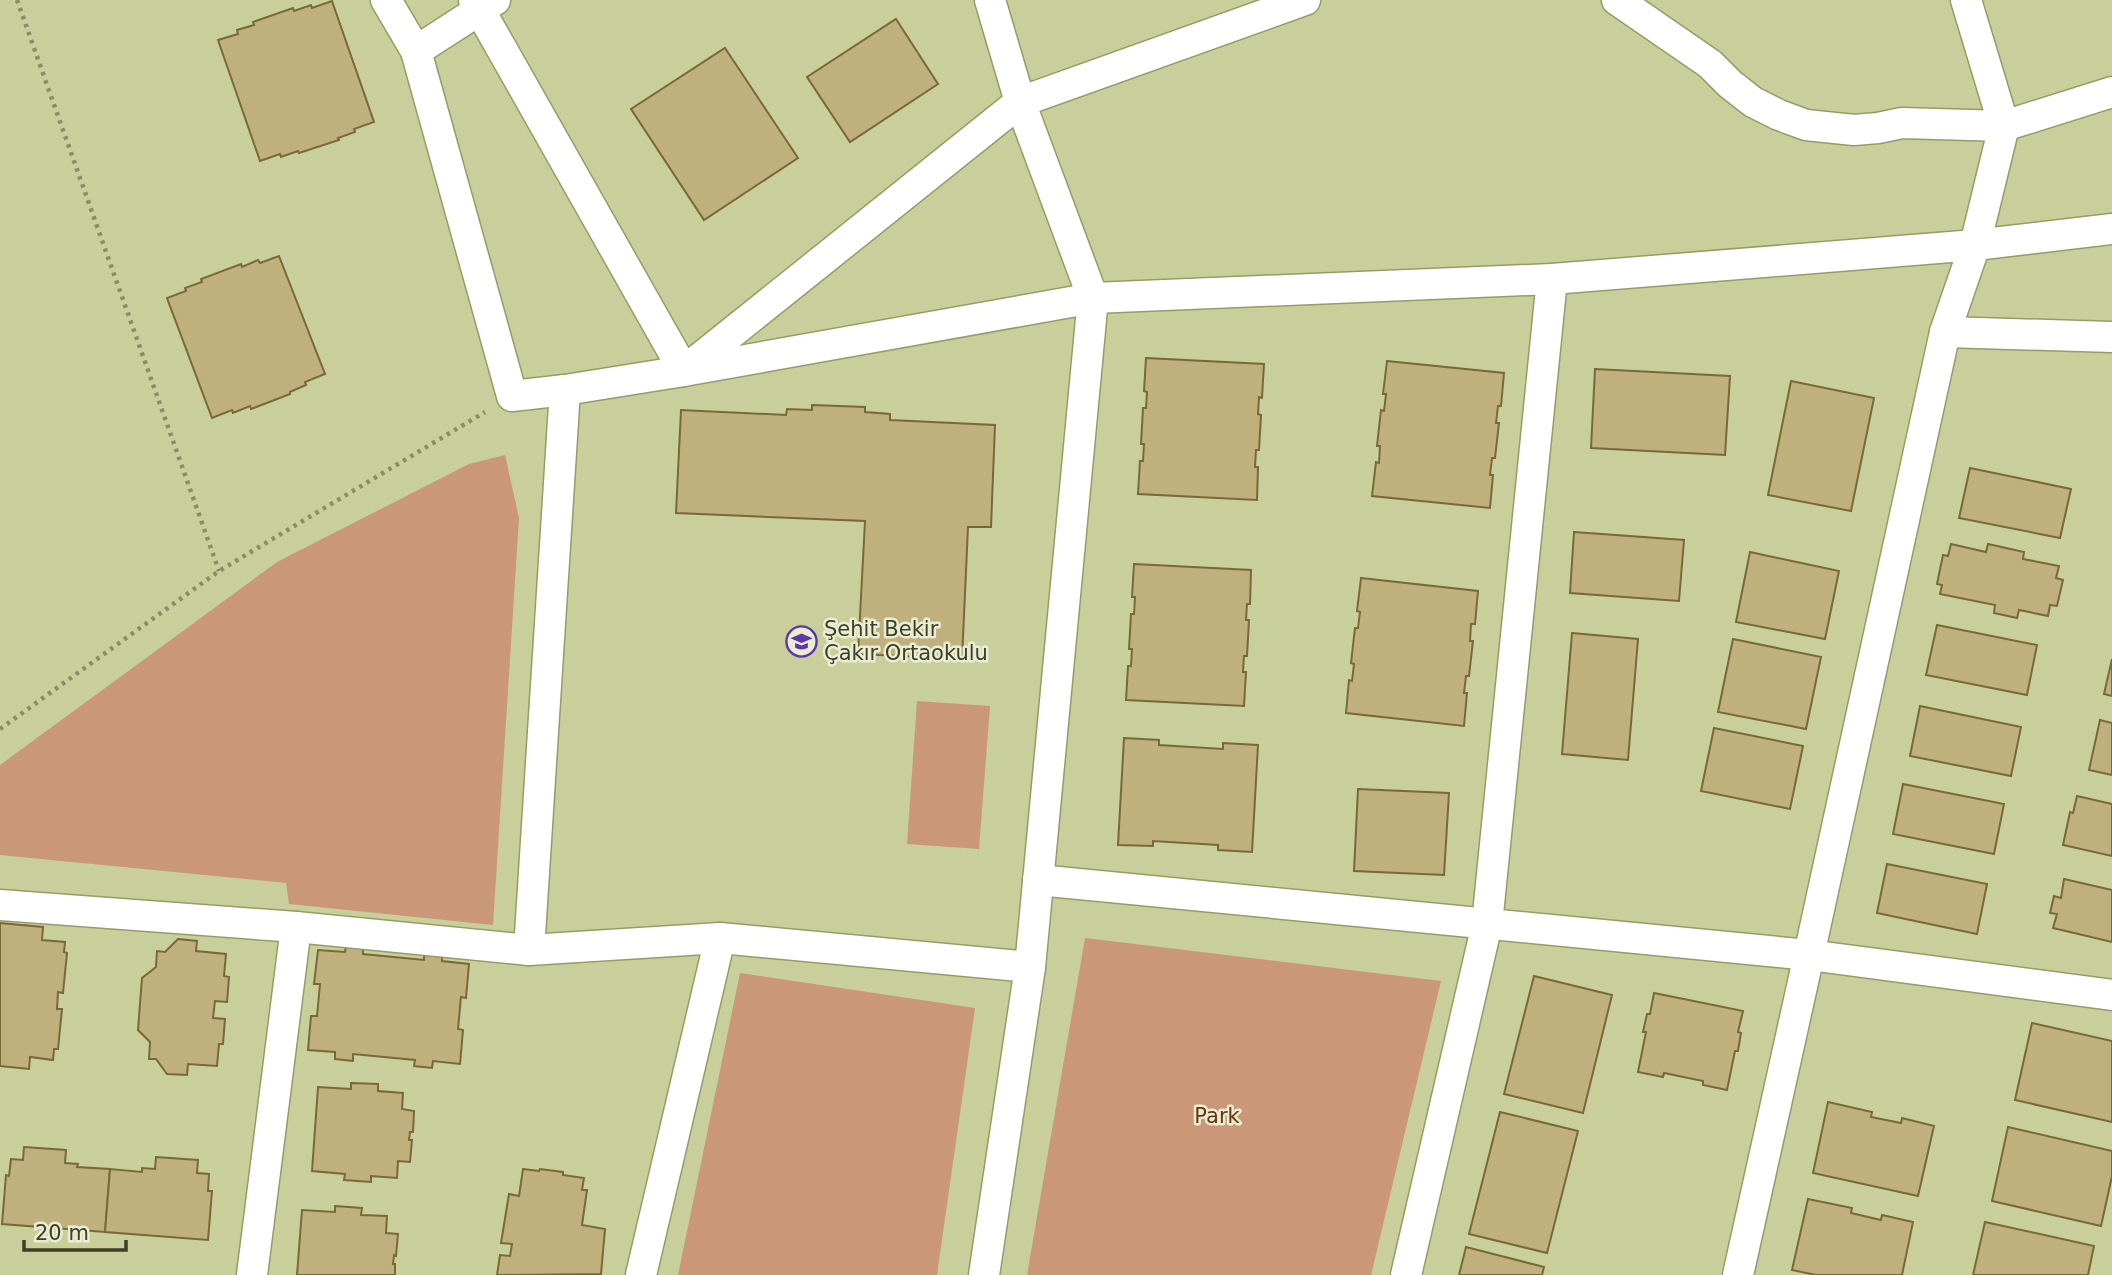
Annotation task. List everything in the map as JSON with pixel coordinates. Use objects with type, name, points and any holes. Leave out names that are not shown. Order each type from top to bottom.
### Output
[{"type":"street","points":[[386,0],[416,51],[512,396],[684,371],[1093,298],[1552,279],[1975,245],[2112,229]]},
{"type":"street","points":[[984,1275],[1030,968],[1093,298],[1020,102],[990,0]]},
{"type":"street","points":[[684,371],[1020,102],[1305,0]]},
{"type":"street","points":[[1617,0],[1710,64],[1753,102],[1806,125],[1854,130],[1902,123],[2004,126],[2112,92]]},
{"type":"street","points":[[1738,1275],[1945,332],[1975,245],[2004,126],[1966,0]]},
{"type":"street","points":[[416,51],[483,3],[684,371]]},
{"type":"street","points":[[1406,1275],[1487,924],[1552,279]]},
{"type":"street","points":[[1945,332],[2112,337]]},
{"type":"street","points":[[529,950],[565,390]]},
{"type":"street","points":[[1038,880],[1809,955],[2112,995]]},
{"type":"street","points":[[0,905],[296,927],[529,950],[720,938],[1030,968]]},
{"type":"street","points":[[252,1275],[296,927]]},
{"type":"street","points":[[641,1275],[720,938]]},
{"type":"path","points":[[17,0],[219,571]]},
{"type":"path","points":[[0,729],[219,571],[512,396]]},
{"type":"green space","points":[[505,455],[519,518],[493,925],[289,904],[286,883],[0,855],[0,765],[277,562],[469,464]]},
{"type":"green space","points":[[917,701],[990,706],[979,849],[907,844]]},
{"type":"green space","name":"Park","points":[[1085,938],[1441,981],[1371,1275],[1027,1275]]},
{"type":"green space","points":[[740,973],[975,1008],[937,1275],[678,1275]]},
{"type":"building","points":[[332,1],[374,122],[354,129],[355,132],[338,138],[339,140],[299,153],[298,151],[281,157],[280,154],[260,161],[218,40],[238,34],[237,30],[254,25],[253,22],[293,8],[294,11],[311,5],[312,8]]},
{"type":"building","points":[[896,19],[938,84],[850,142],[807,77]]},
{"type":"building","points":[[725,48],[798,158],[704,220],[631,109]]},
{"type":"building","points":[[279,256],[325,374],[305,382],[306,385],[290,394],[251,409],[250,406],[233,413],[232,410],[212,418],[167,298],[186,291],[185,288],[202,282],[201,279],[241,264],[242,267],[258,260],[260,263]]},
{"type":"building","points":[[1146,358],[1264,364],[1258,414],[1261,415],[1259,450],[1256,450],[1255,467],[1258,467],[1257,500],[1138,494],[1144,444],[1141,444],[1143,408],[1146,408],[1147,392],[1144,391]]},
{"type":"building","points":[[1387,361],[1504,373],[1501,406],[1498,406],[1496,423],[1499,423],[1495,458],[1492,458],[1490,475],[1493,475],[1490,508],[1372,496],[1376,462],[1379,463],[1380,446],[1377,446],[1381,410],[1384,411],[1386,394],[1383,394]]},
{"type":"building","points":[[1595,369],[1730,376],[1725,455],[1591,448]]},
{"type":"building","points":[[1791,381],[1874,398],[1851,511],[1768,495]]},
{"type":"building","points":[[812,405],[865,407],[865,412],[890,414],[890,420],[995,425],[991,527],[968,527],[962,659],[858,654],[865,521],[676,513],[681,410],[786,415],[787,409],[812,410]]},
{"type":"building","points":[[1970,468],[2071,489],[2060,538],[1959,518]]},
{"type":"building","points":[[1574,532],[1684,540],[1679,601],[1570,593]]},
{"type":"building","points":[[1951,544],[1986,552],[1988,544],[2024,552],[2023,559],[2059,566],[2056,578],[2063,580],[2057,606],[2050,605],[2048,616],[2019,610],[2017,618],[1994,613],[1995,605],[1940,594],[1942,585],[1937,584],[1943,555],[1948,556]]},
{"type":"building","points":[[1750,552],[1839,571],[1825,639],[1736,622]]},
{"type":"building","points":[[1134,564],[1251,570],[1250,604],[1247,604],[1246,620],[1249,620],[1247,656],[1244,656],[1243,672],[1246,672],[1244,706],[1126,700],[1132,649],[1129,649],[1135,597],[1132,597]]},
{"type":"building","points":[[1361,578],[1478,591],[1475,624],[1471,624],[1470,641],[1473,641],[1464,693],[1467,693],[1464,726],[1346,713],[1349,680],[1352,681],[1354,664],[1351,663],[1355,628],[1358,628],[1360,612],[1357,611]]},
{"type":"building","points":[[1937,625],[2037,645],[2027,695],[1926,675]]},
{"type":"building","points":[[1572,633],[1638,639],[1628,760],[1562,754]]},
{"type":"building","points":[[1733,639],[1821,657],[1806,729],[1718,712]]},
{"type":"building","points":[[2112,659],[2112,696],[2104,694]]},
{"type":"building","points":[[1920,706],[2021,727],[2011,776],[1910,756]]},
{"type":"building","points":[[2100,720],[2112,723],[2112,775],[2089,770]]},
{"type":"building","points":[[1714,728],[1803,746],[1790,809],[1701,791]]},
{"type":"building","points":[[1124,738],[1159,740],[1159,745],[1223,749],[1223,743],[1258,745],[1252,852],[1218,850],[1218,845],[1153,841],[1153,846],[1118,845]]},
{"type":"building","points":[[1903,784],[2004,804],[1994,854],[1893,834]]},
{"type":"building","points":[[1358,789],[1449,793],[1444,875],[1354,871]]},
{"type":"building","points":[[2077,796],[2112,804],[2112,856],[2063,845],[2070,812],[2073,813]]},
{"type":"building","points":[[1887,864],[1987,884],[1977,934],[1877,913]]},
{"type":"building","points":[[2064,879],[2112,890],[2112,942],[2053,928],[2057,914],[2050,913],[2054,896],[2061,898]]},
{"type":"building","points":[[0,923],[43,927],[42,940],[65,942],[64,952],[67,953],[63,993],[58,992],[57,1009],[62,1009],[58,1049],[54,1049],[53,1060],[30,1057],[29,1069],[0,1066]]},
{"type":"building","points":[[178,939],[197,941],[196,951],[226,954],[224,976],[229,977],[227,1002],[215,1001],[213,1018],[225,1019],[223,1044],[219,1044],[217,1066],[188,1064],[187,1075],[167,1074],[156,1059],[149,1059],[150,1042],[138,1030],[142,978],[156,967],[157,951],[165,952]]},
{"type":"building","points":[[346,946],[363,947],[363,954],[424,960],[424,953],[442,955],[442,961],[469,964],[466,998],[461,997],[458,1029],[463,1030],[460,1064],[433,1061],[432,1068],[414,1066],[415,1060],[353,1054],[353,1061],[335,1059],[335,1052],[308,1050],[311,1016],[317,1016],[320,984],[314,984],[318,950],[345,952]]},
{"type":"building","points":[[1534,976],[1612,995],[1583,1113],[1504,1094]]},
{"type":"building","points":[[1654,993],[1743,1011],[1738,1032],[1741,1033],[1738,1051],[1735,1051],[1727,1090],[1703,1085],[1703,1081],[1664,1073],[1663,1077],[1638,1072],[1646,1032],[1643,1032]]},
{"type":"building","points":[[2032,1023],[2112,1041],[2112,1122],[2015,1100]]},
{"type":"building","points":[[351,1083],[378,1084],[378,1091],[403,1093],[402,1109],[414,1111],[413,1132],[410,1132],[409,1140],[412,1140],[410,1162],[398,1161],[397,1178],[371,1176],[371,1182],[344,1180],[345,1174],[312,1171],[318,1087],[351,1089]]},
{"type":"building","points":[[1828,1102],[1872,1112],[1871,1117],[1901,1123],[1902,1118],[1934,1126],[1918,1196],[1813,1173]]},
{"type":"building","points":[[1500,1112],[1578,1131],[1547,1253],[1469,1234]]},
{"type":"building","points":[[2008,1127],[2112,1151],[2112,1176],[2101,1226],[1992,1201]]},
{"type":"building","points":[[24,1147],[66,1150],[65,1163],[78,1164],[77,1167],[110,1169],[105,1232],[2,1224],[6,1175],[9,1176],[11,1159],[23,1160]]},
{"type":"building","points":[[156,1157],[198,1160],[197,1173],[209,1174],[208,1191],[212,1191],[208,1240],[105,1232],[110,1169],[142,1172],[142,1168],[155,1169]]},
{"type":"building","points":[[523,1169],[563,1172],[563,1175],[584,1178],[582,1190],[587,1190],[582,1225],[605,1229],[601,1274],[497,1275],[500,1255],[510,1256],[512,1244],[501,1243],[509,1194],[519,1196]]},
{"type":"building","points":[[1808,1199],[1852,1208],[1851,1213],[1881,1220],[1882,1215],[1913,1222],[1902,1275],[1816,1275],[1792,1270]]},
{"type":"building","points":[[335,1206],[362,1208],[361,1215],[387,1216],[386,1233],[398,1234],[393,1264],[395,1275],[297,1275],[302,1210],[335,1212]]},
{"type":"building","points":[[1985,1222],[2094,1246],[2088,1275],[1973,1275]]},
{"type":"building","points":[[1466,1247],[1544,1267],[1542,1275],[1459,1275]]},
{"type":"place","name":"Şehit Bekir Çakır Ortaokulu","points":[[801,641]]}]
